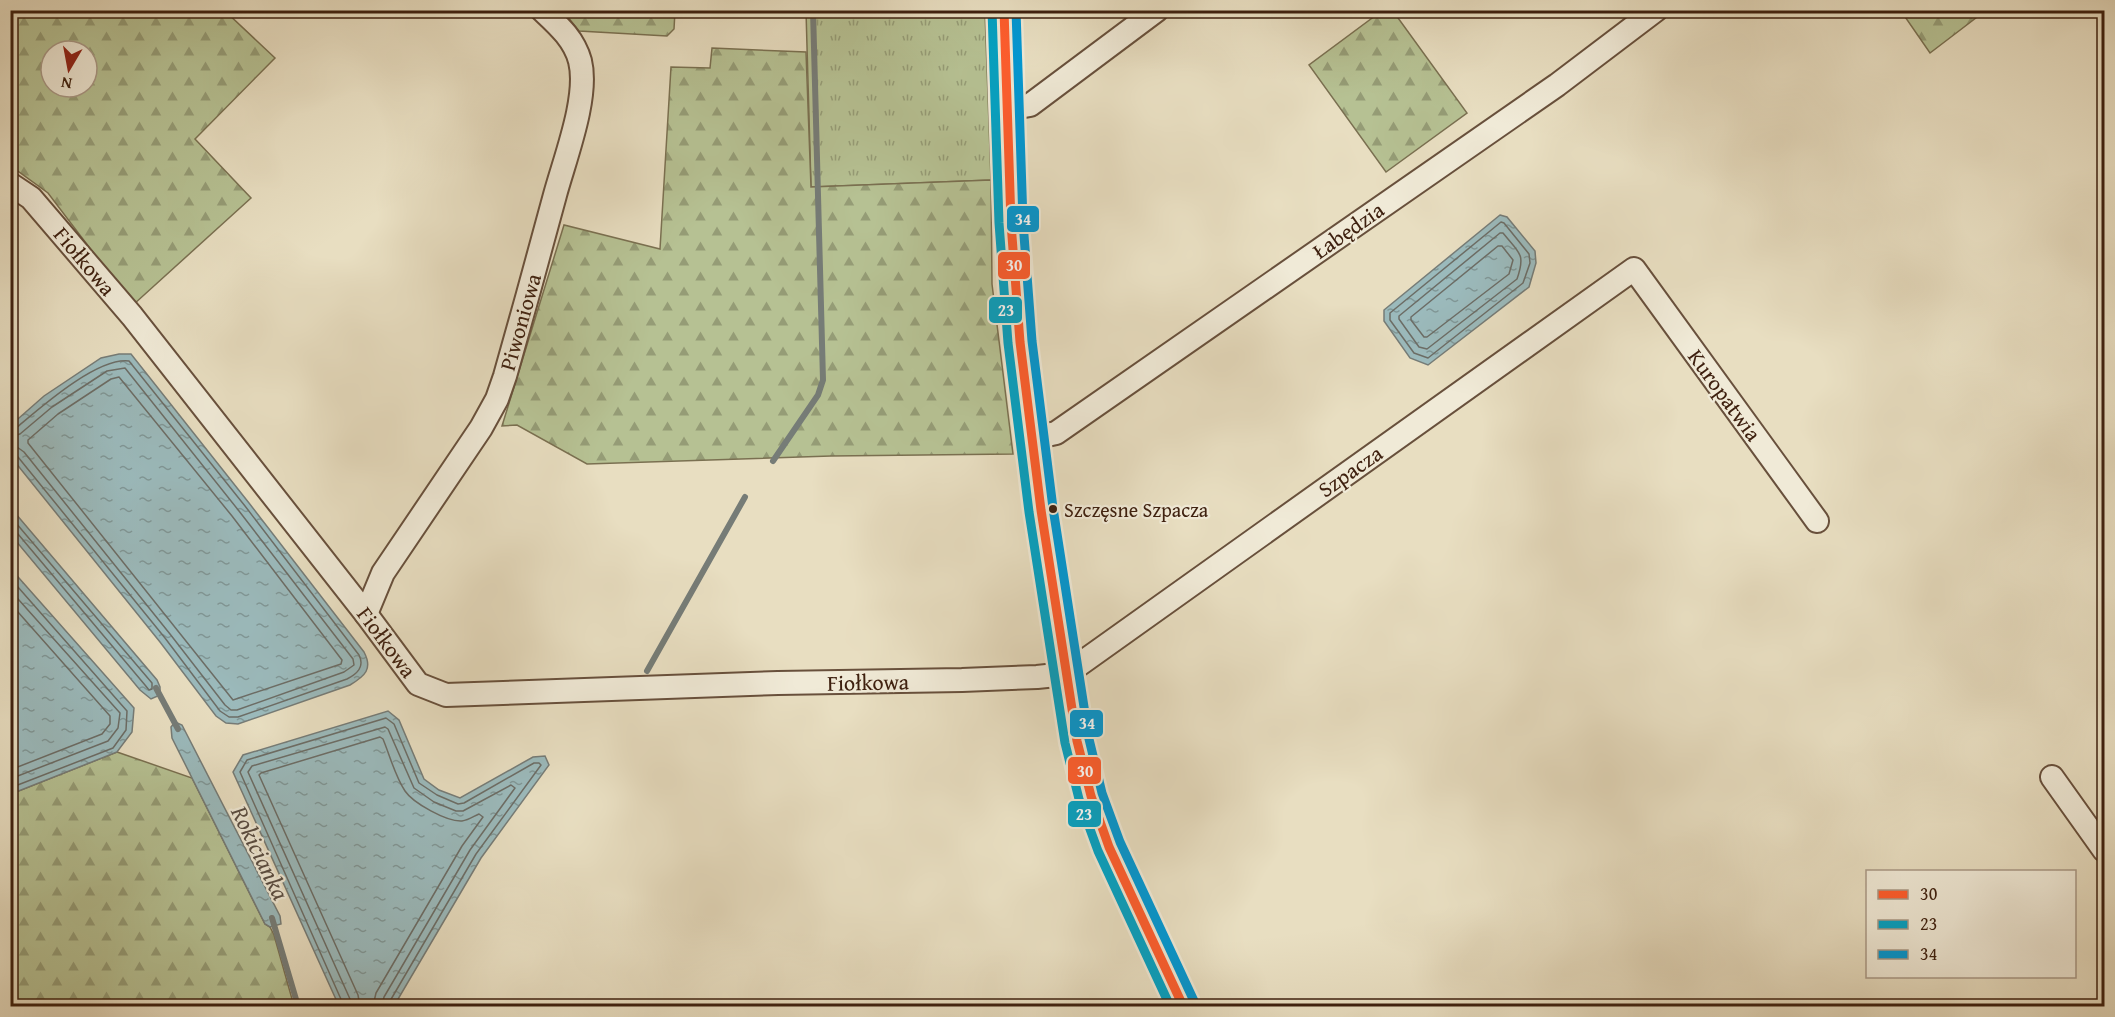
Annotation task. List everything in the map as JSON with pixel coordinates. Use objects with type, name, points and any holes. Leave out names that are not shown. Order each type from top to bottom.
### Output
[{"type":"street","name":"Piwoniowa","points":[[366,614],[383,573],[481,428],[497,399],[508,365],[582,91],[580,61],[574,48],[567,35],[542,10]]},
{"type":"street","points":[[1004,10],[1015,283],[1041,510],[1077,741],[1091,796],[1109,847],[1183,1006]]},
{"type":"street","points":[[1007,109],[1030,105],[1157,10]]},
{"type":"street","name":"Łabędzia","points":[[1033,438],[1056,433],[1557,85],[1656,10]]},
{"type":"street","name":"Fiołkowa","points":[[10,184],[31,198],[132,316],[366,614],[418,684],[446,695],[766,683],[973,680],[1066,674]]},
{"type":"street","name":"Kuropatwia","points":[[1634,269],[1816,521]]},
{"type":"street","name":"Szpacza","points":[[1066,674],[1634,269]]},
{"type":"street","points":[[2052,777],[2104,850]]},
{"type":"green space","points":[[16,10],[225,11],[275,58],[195,139],[251,198],[133,305],[48,193],[11,166],[10,21]]},
{"type":"green space","points":[[1383,10],[1393,11],[1467,113],[1386,172],[1309,65]]},
{"type":"green space","points":[[563,11],[675,11],[674,29],[667,36],[579,31]]},
{"type":"green space","points":[[806,11],[985,11],[991,180],[811,187]]},
{"type":"green space","points":[[1901,11],[1985,11],[1930,53]]},
{"type":"green space","points":[[712,48],[806,52],[811,187],[991,180],[992,284],[1013,454],[831,456],[587,464],[517,425],[502,426],[564,225],[660,249],[671,67],[710,68]]},
{"type":"green space","points":[[117,752],[192,778],[265,924],[270,927],[274,935],[294,1006],[11,1006],[11,794]]},
{"type":"water","points":[[1500,215],[1507,217],[1535,251],[1536,263],[1529,287],[1428,365],[1410,358],[1384,321],[1384,310]]},
{"type":"water","points":[[131,354],[364,652],[368,663],[366,672],[360,678],[350,685],[238,724],[226,723],[216,716],[160,642],[11,457],[11,425],[44,396],[101,358]]},
{"type":"water","points":[[10,507],[157,680],[160,695],[151,699],[140,690],[11,535]]},
{"type":"water","points":[[11,569],[134,708],[132,732],[117,752],[11,794]]},
{"type":"water","points":[[388,711],[399,720],[424,779],[439,790],[460,798],[533,757],[545,756],[549,765],[481,858],[394,1006],[339,1006],[233,772],[243,755]]},
{"type":"water","points":[[175,722],[182,725],[280,916],[281,924],[270,927],[265,924],[172,738],[171,727]]},
{"type":"waterway","points":[[773,461],[818,395],[823,380],[813,10]]},
{"type":"waterway","points":[[647,671],[745,497]]},
{"type":"waterway","points":[[156,688],[178,729]]},
{"type":"waterway","name":"Rokicianka","points":[[272,918],[298,1006]]},
{"type":"transit line","name":"23","points":[[992,10],[999,223],[1008,343],[1029,512],[1065,743],[1079,799],[1098,851],[1170,1006]]},
{"type":"transit line","name":"30","points":[[1004,10],[1011,223],[1020,342],[1041,510],[1077,741],[1091,796],[1109,847],[1183,1006]]},
{"type":"transit line","name":"34","points":[[1016,10],[1023,222],[1032,341],[1053,508],[1089,739],[1102,793],[1120,842],[1194,1001]]},
{"type":"place","name":"Szczęsne Szpacza","points":[[1053,509]]}]
